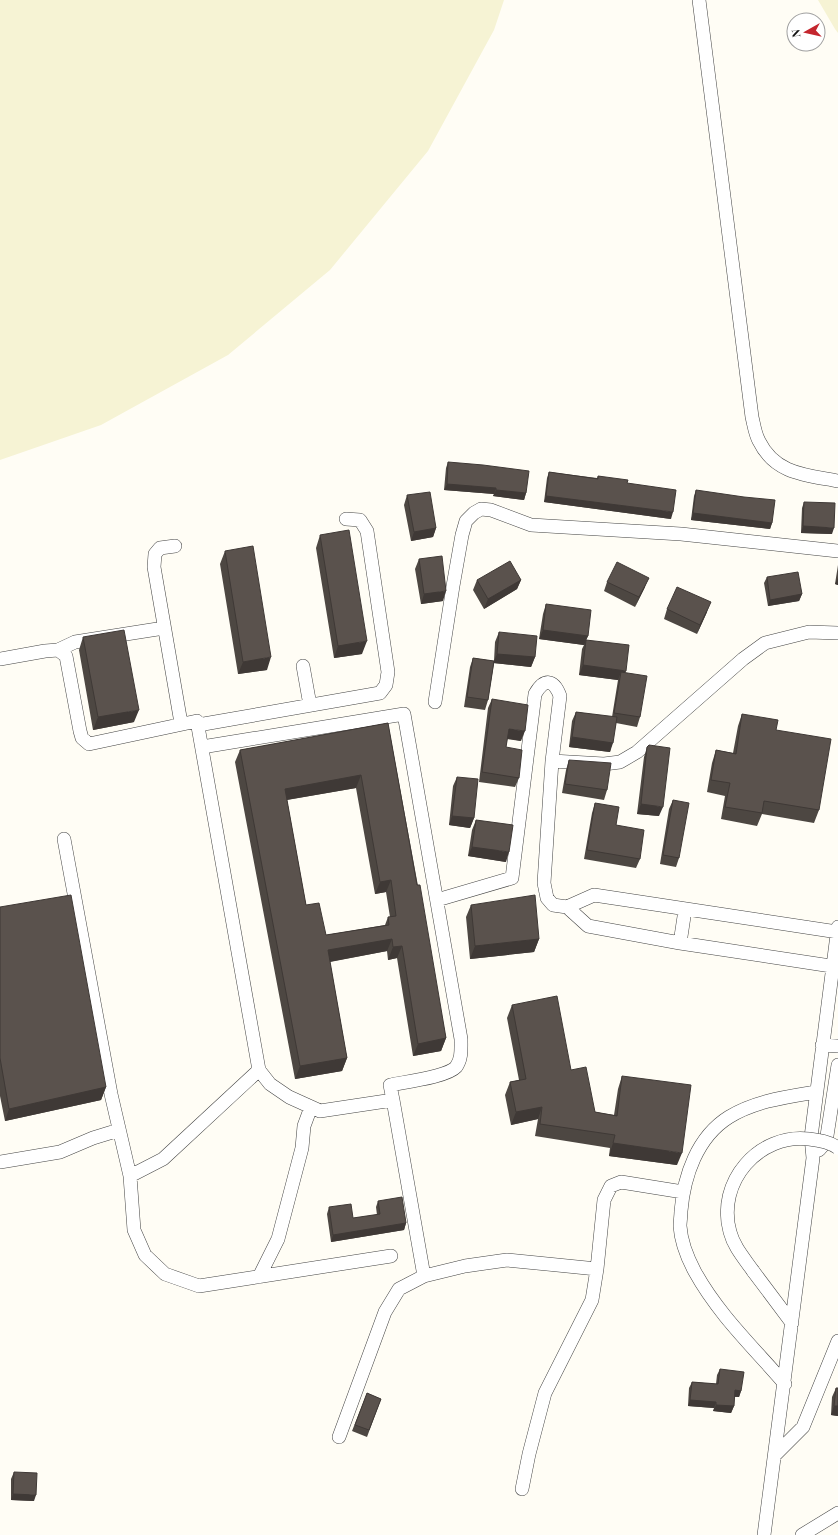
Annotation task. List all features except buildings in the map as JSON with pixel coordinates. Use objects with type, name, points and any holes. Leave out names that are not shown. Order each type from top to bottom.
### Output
[{"type":"street","points":[[699,0],[752,417],[758,441],[771,459],[784,469],[798,474],[838,481]]},
{"type":"street","points":[[435,702],[452,586],[462,535],[466,521],[474,513],[481,509],[491,510],[531,524],[681,534],[838,551]]},
{"type":"street","points":[[198,725],[380,693],[386,685],[388,672],[367,531],[360,520],[346,519]]},
{"type":"street","points":[[175,546],[160,548],[155,554],[154,567],[181,723]]},
{"type":"street","points":[[0,659],[58,650],[75,642],[164,628]]},
{"type":"street","points":[[552,761],[604,764],[620,762],[637,752],[743,659],[765,643],[809,632],[838,633]]},
{"type":"street","points":[[58,650],[66,656],[80,731],[82,738],[89,744],[181,723],[197,721],[259,1070],[270,1084],[289,1097],[320,1111],[393,1100]]},
{"type":"street","points":[[303,666],[310,705]]},
{"type":"street","points":[[436,900],[512,878],[535,694],[539,687],[549,683],[557,687],[560,696],[552,761],[544,883],[547,898],[553,905],[568,907],[594,895],[685,910],[838,931],[836,966],[822,1045],[811,1138],[814,1158],[764,1535]]},
{"type":"street","points":[[202,747],[404,714],[461,1040],[461,1056],[456,1067],[447,1073],[390,1085],[424,1276]]},
{"type":"street","points":[[64,839],[110,1086],[130,1176],[134,1230],[145,1255],[165,1274],[199,1286],[391,1256]]},
{"type":"street","points":[[568,907],[588,926],[680,943],[836,966]]},
{"type":"street","points":[[680,943],[685,910]]},
{"type":"street","points":[[822,1045],[838,1046]]},
{"type":"street","points":[[814,1158],[826,1142],[837,1080],[838,1065]]},
{"type":"street","points":[[130,1176],[162,1159],[259,1070]]},
{"type":"street","points":[[785,1384],[735,1328],[695,1272],[686,1251],[680,1226],[682,1192],[692,1160],[709,1134],[728,1118],[751,1106],[773,1100],[816,1092]]},
{"type":"street","points":[[260,1277],[278,1239],[302,1148],[304,1126],[311,1107]]},
{"type":"street","points":[[0,1162],[60,1152],[93,1138],[119,1130]]},
{"type":"street","points":[[792,1323],[737,1250],[730,1232],[727,1211],[730,1191],[739,1171],[755,1155],[770,1145],[789,1139],[804,1138],[818,1140],[834,1145],[838,1148]]},
{"type":"street","points":[[522,1489],[528,1454],[545,1393],[592,1300],[597,1269],[604,1200],[611,1186],[621,1182],[682,1192]]},
{"type":"street","points":[[339,1437],[385,1312],[399,1289],[424,1276],[465,1266],[507,1260],[597,1269]]},
{"type":"street","points":[[775,1455],[803,1427],[837,1343]]},
{"type":"street","points":[[802,1535],[838,1513]]},
{"type":"shaded area","points":[[0,0],[504,0],[494,30],[428,151],[330,270],[228,355],[101,425],[0,460]]},
{"type":"shaded area","points":[[818,0],[838,0],[838,33],[826,12]]}]
